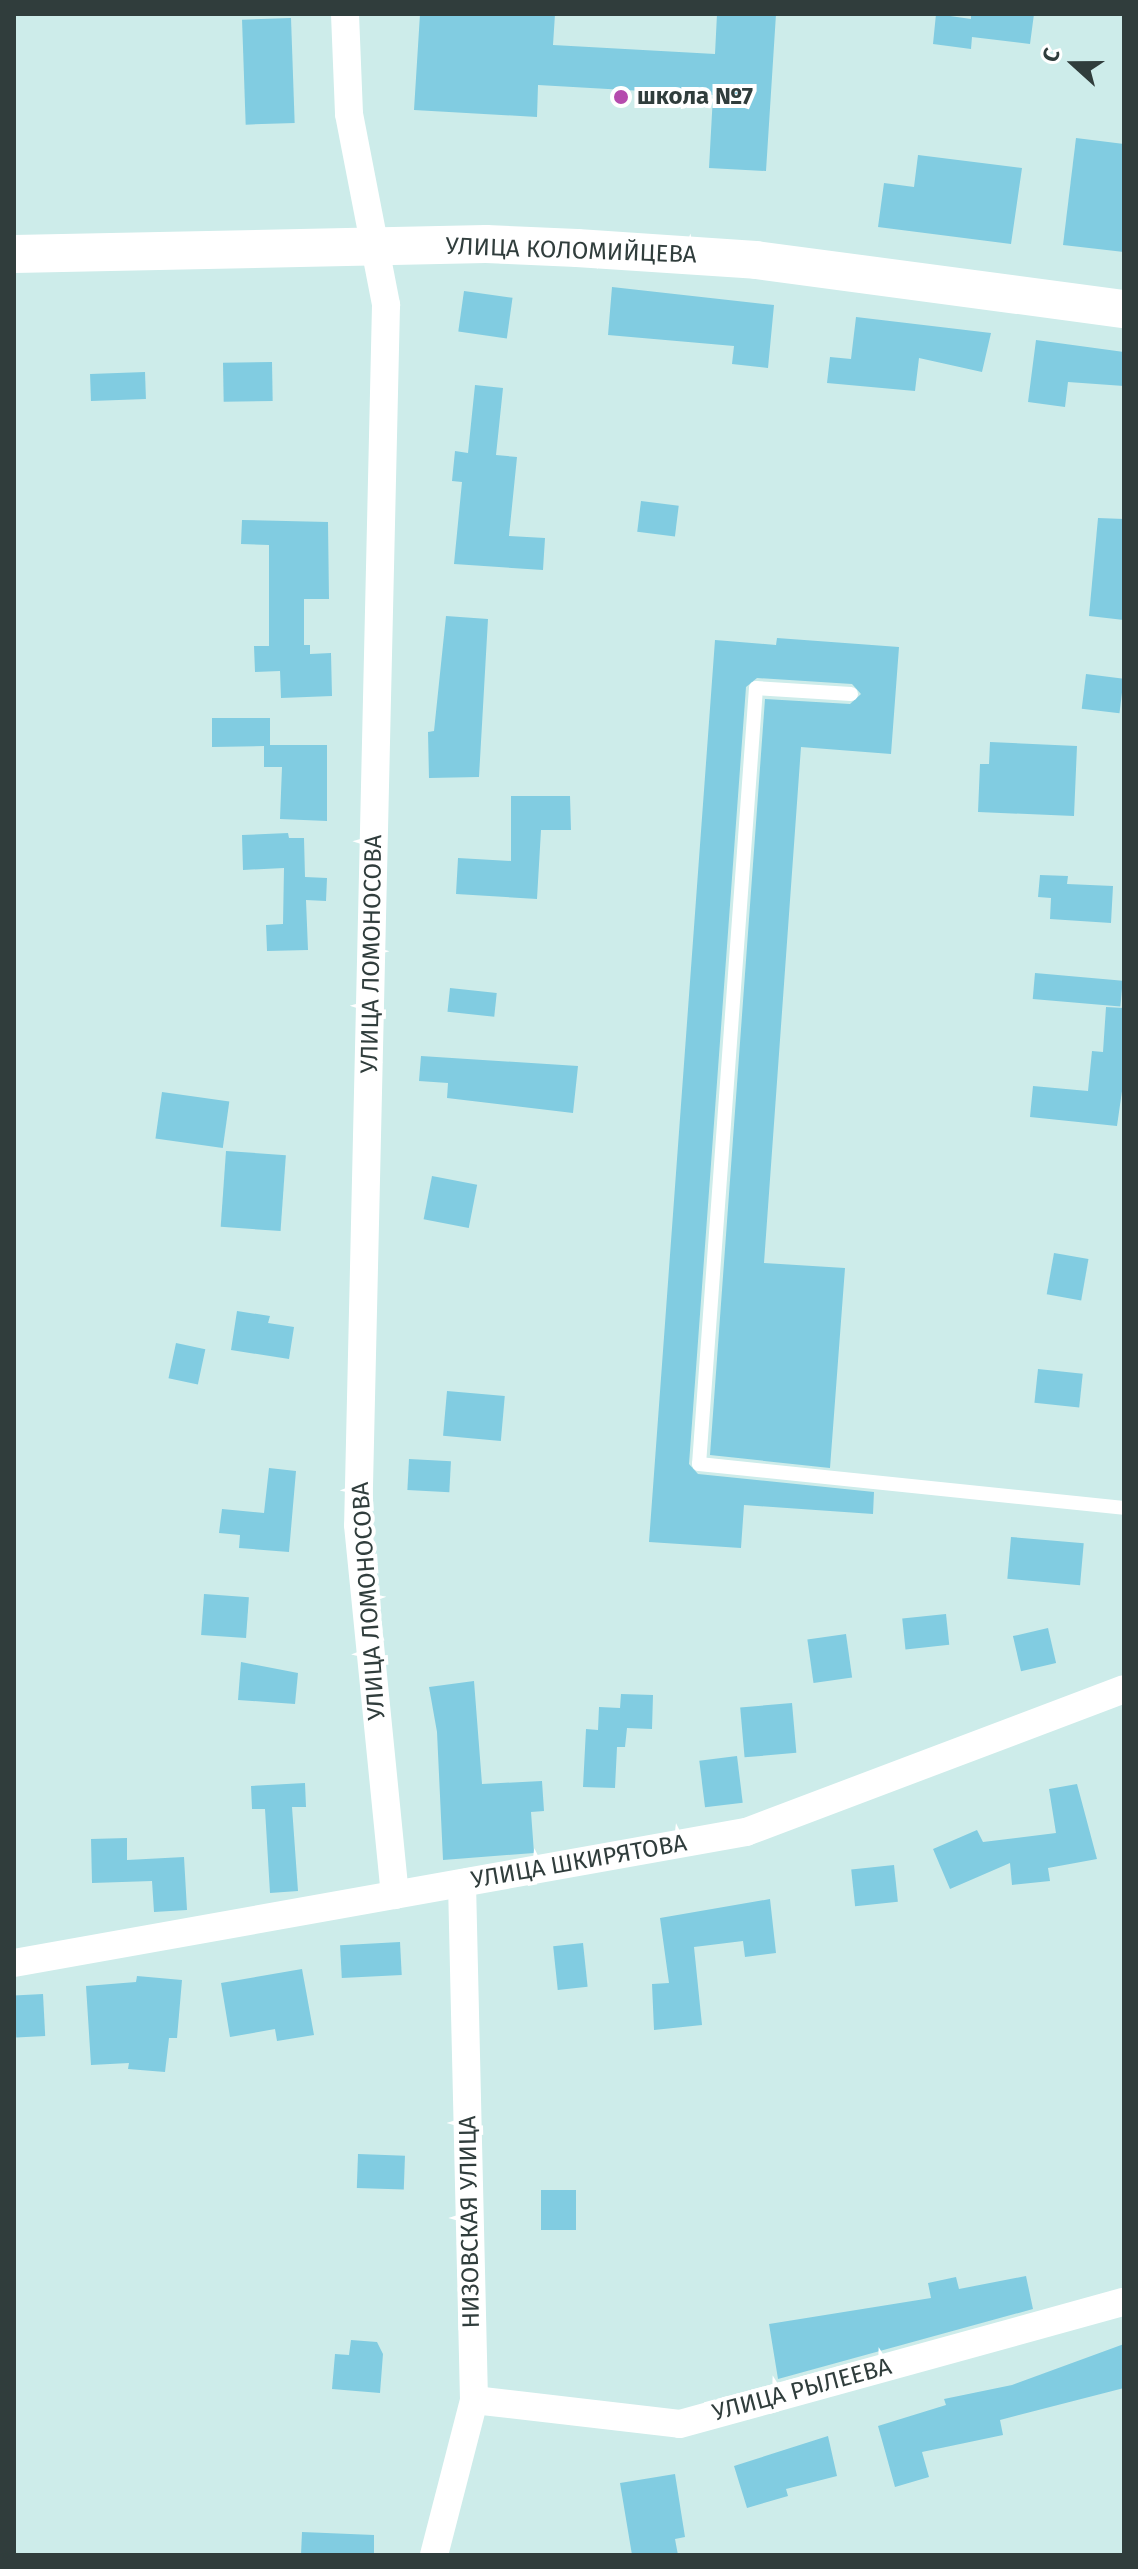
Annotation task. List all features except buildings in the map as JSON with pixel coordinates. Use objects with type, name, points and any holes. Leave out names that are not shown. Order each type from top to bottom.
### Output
[{"type":"main road","name":"УЛИЦА КОЛОМИЙЦЕВА","points":[[14,254],[486,244],[756,260],[1124,309]]},
{"type":"street","name":"УЛИЦА ЛОМОНОСОВА","points":[[345,14],[349,114],[386,305],[358,1525],[395,1895]]},
{"type":"street","name":"УЛИЦА ШКИРЯТОВА","points":[[14,1963],[746,1832],[1124,1689]]},
{"type":"street","name":"НИЗОВСКАЯ УЛИЦА","points":[[434,2555],[474,2400],[462,1883]]},
{"type":"street","name":"УЛИЦА РЫЛЕЕВА","points":[[474,2400],[680,2424],[1124,2302]]},
{"type":"lane","points":[[851,694],[756,688],[699,1464],[1124,1508]]},
{"type":"place","name":"школа №7","points":[[621,97]]}]
